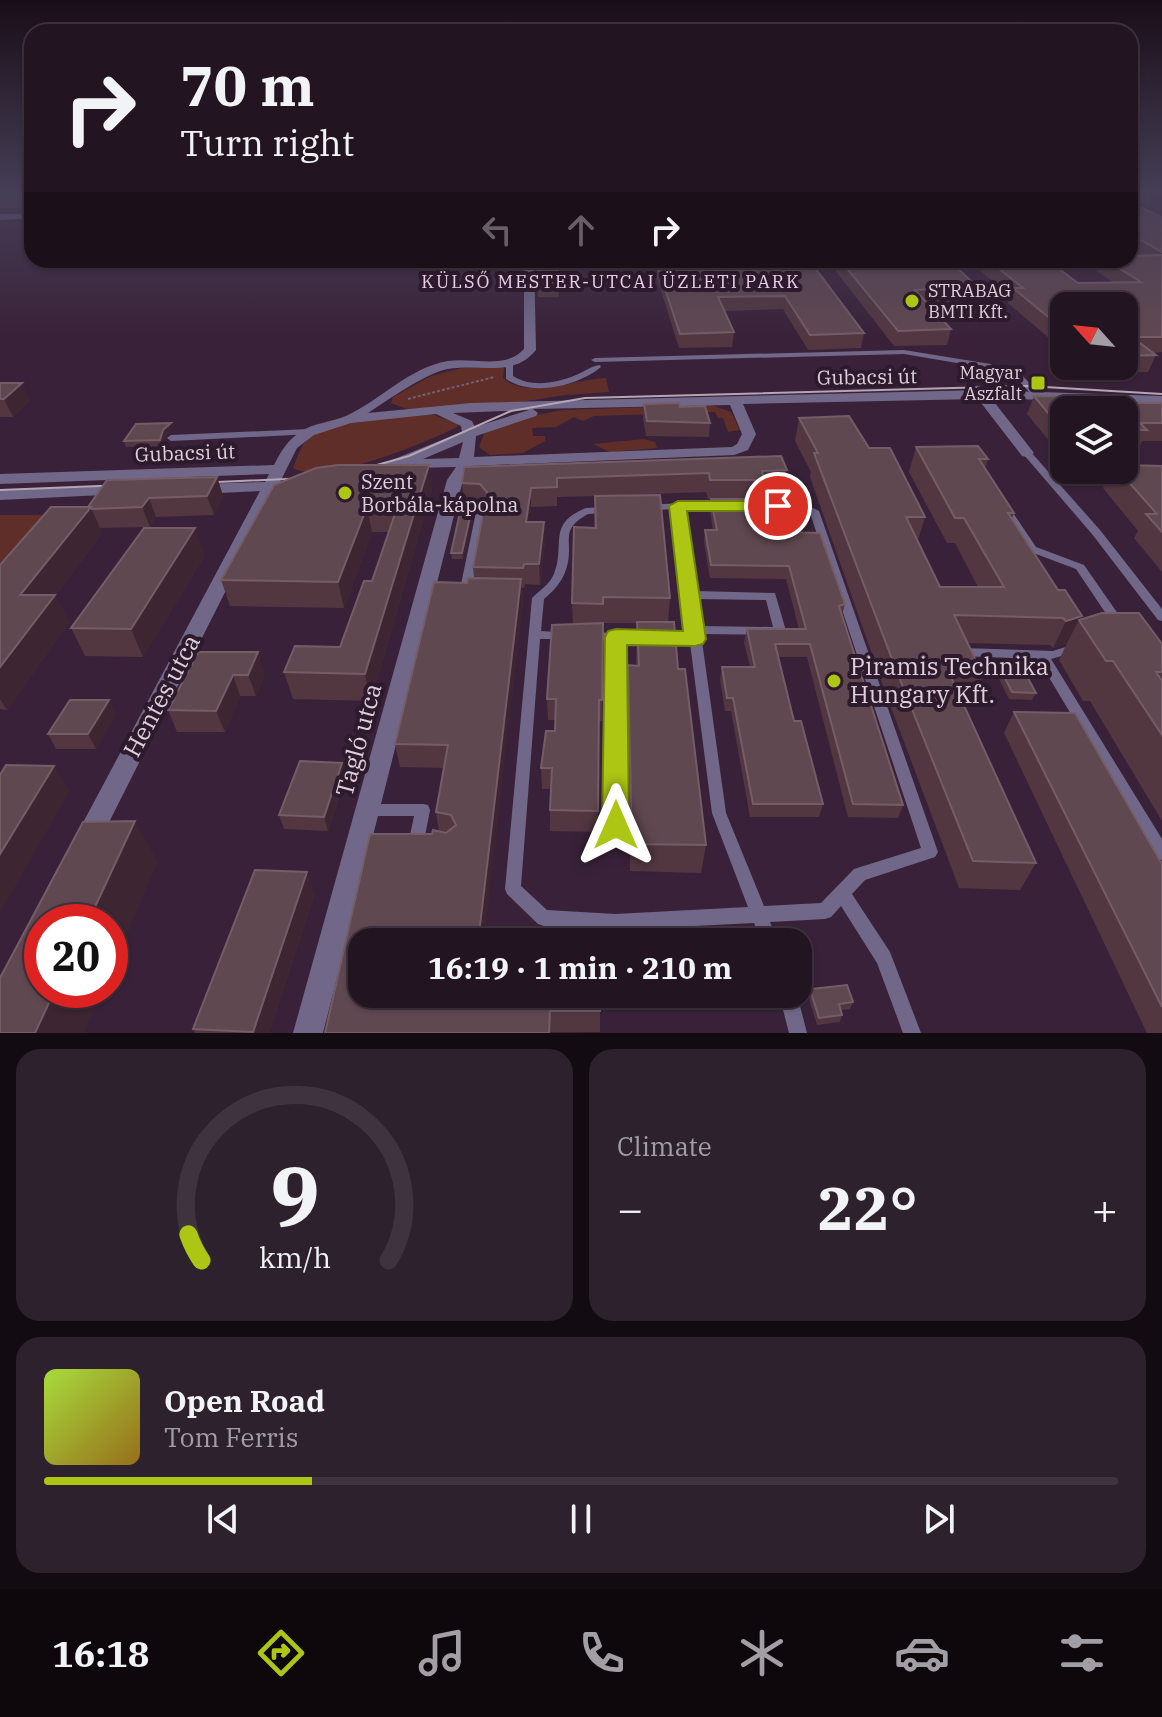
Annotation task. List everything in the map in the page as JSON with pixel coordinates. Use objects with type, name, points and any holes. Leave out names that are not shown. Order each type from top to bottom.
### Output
[{"type":"street","points":[[509,363],[523,359],[530,350],[529,268]]},
{"type":"street","name":"Gubacsi út","points":[[349,419],[438,368],[459,364],[509,363]]},
{"type":"street","points":[[981,394],[1027,453]]},
{"type":"street","name":"Gubacsi út","points":[[309,432],[349,419],[429,410],[981,394],[1162,400]]},
{"type":"street","points":[[382,399],[385,406],[399,413]]},
{"type":"street","name":"Gubacsi út","points":[[399,464],[463,474],[723,453],[743,447],[749,434],[735,400]]},
{"type":"street","name":"Gubacsi út","points":[[362,475],[399,464],[519,415],[572,405]]},
{"type":"street","name":"Gubacsi út","points":[[429,410],[459,418],[467,424],[470,433]]},
{"type":"street","points":[[276,478],[291,446],[309,432]]},
{"type":"street","points":[[463,474],[470,433]]},
{"type":"street","name":"Tagló utca","points":[[308,1033],[367,810],[447,594],[447,508],[463,474]]},
{"type":"street","name":"Gubacsi út","points":[[186,490],[276,478]]},
{"type":"street","name":"Gubacsi út","points":[[0,479],[276,478],[294,484]]},
{"type":"street","name":"Hentes utca","points":[[80,852],[276,478]]},
{"type":"street","name":"Gubacsi út","points":[[0,495],[138,491]]},
{"type":"lane","name":"Gubacsi út","points":[[509,363],[509,377],[524,386],[555,383],[591,372],[596,364],[904,352],[1012,370],[1036,394]]},
{"type":"lane","points":[[171,438],[309,432]]},
{"type":"lane","points":[[1027,453],[1096,532],[1162,617]]},
{"type":"lane","points":[[999,498],[1032,549],[1080,567],[1124,632]]},
{"type":"lane","points":[[678,506],[719,813],[765,928]]},
{"type":"lane","points":[[678,506],[803,506],[814,511],[930,852],[860,874],[825,911],[615,922],[544,918],[513,889],[538,598],[553,585],[561,572],[563,530],[570,520],[586,511],[678,506]]},
{"type":"lane","points":[[447,508],[478,508],[481,511],[472,560],[447,594]]},
{"type":"lane","points":[[447,594],[479,594]]},
{"type":"lane","points":[[521,594],[538,598]]},
{"type":"lane","points":[[535,635],[616,637],[780,631],[771,596],[690,595]]},
{"type":"lane","points":[[616,637],[616,825]]},
{"type":"lane","points":[[961,652],[1053,655],[1084,645]]},
{"type":"lane","points":[[1041,654],[1162,853]]},
{"type":"lane","points":[[367,810],[423,810],[417,840],[437,846]]},
{"type":"lane","points":[[842,894],[884,958],[912,1033]]},
{"type":"lane","points":[[792,1008],[798,1033]]},
{"type":"shaded area","points":[[0,240],[24,240],[24,268],[1138,268],[1138,240],[1162,240],[1162,1033],[0,1033]]},
{"type":"shaded area","points":[[461,368],[504,368],[503,378],[513,384],[538,388],[606,378],[609,392],[515,403],[407,409],[391,403],[393,397],[431,376]]},
{"type":"shaded area","points":[[711,405],[731,412],[740,430],[728,432],[723,418],[718,418],[715,412],[594,416],[583,421],[574,417],[556,427],[532,428],[533,436],[545,436],[545,441],[523,453],[490,455],[479,447],[484,433],[530,416],[563,410]]},
{"type":"shaded area","points":[[434,415],[458,424],[457,427],[400,451],[350,467],[307,472],[293,468],[307,440],[332,427],[368,419]]},
{"type":"shaded area","points":[[644,439],[655,442],[657,448],[610,452],[593,444]]},
{"type":"shaded area","points":[[0,515],[48,515],[0,570]]},
{"type":"building","points":[[1141,240],[1162,240],[1162,252]]},
{"type":"building","points":[[1162,255],[1162,337],[1138,337],[1138,292],[1050,292],[1050,318],[1013,288],[1023,288],[998,268],[1058,268],[1078,283],[1141,282],[1119,268],[1138,268],[1138,256]]},
{"type":"building","points":[[537,268],[557,268],[558,282],[538,282]]},
{"type":"building","points":[[658,268],[815,268],[864,333],[810,335],[785,296],[718,297],[734,332],[680,334]]},
{"type":"building","points":[[847,268],[957,268],[976,286],[915,290],[951,329],[898,331]]},
{"type":"building","points":[[1138,342],[1156,355],[1138,356]]},
{"type":"building","points":[[0,383],[22,383],[0,399]]},
{"type":"building","points":[[1034,396],[1050,396],[1050,415]]},
{"type":"building","points":[[679,403],[680,407],[705,406],[710,423],[647,421],[644,404]]},
{"type":"building","points":[[1138,403],[1162,403],[1162,423],[1140,423],[1147,430],[1138,430]]},
{"type":"building","points":[[849,416],[869,448],[890,448],[925,517],[906,517],[940,587],[1004,587],[964,518],[955,518],[916,447],[978,446],[988,459],[979,459],[1014,513],[1008,513],[1058,590],[1065,590],[1082,616],[1066,621],[1063,618],[954,615],[983,675],[950,675],[1036,863],[973,861],[895,667],[814,453],[818,453],[799,418]]},
{"type":"building","points":[[171,423],[163,430],[160,440],[124,441],[136,424]]},
{"type":"building","points":[[781,456],[787,470],[762,471],[764,480],[710,480],[709,473],[557,478],[557,487],[531,488],[526,522],[544,522],[539,564],[524,564],[523,568],[473,567],[487,492],[480,484],[462,483],[464,467]]},
{"type":"building","points":[[338,465],[429,465],[365,674],[284,672],[295,646],[340,647],[364,581],[372,581],[397,508],[367,507],[338,582],[221,580],[274,485],[316,468]]},
{"type":"building","points":[[1138,465],[1162,466],[1162,532],[1146,514],[1157,514],[1130,484],[1138,484]]},
{"type":"building","points":[[217,477],[207,496],[149,498],[142,507],[88,507],[107,480]]},
{"type":"building","points":[[660,495],[670,598],[603,597],[603,604],[572,603],[574,527],[596,528],[595,496]]},
{"type":"building","points":[[711,499],[766,499],[775,532],[820,533],[845,604],[839,606],[903,805],[853,804],[810,644],[775,644],[794,721],[801,721],[823,804],[753,804],[733,698],[727,698],[722,667],[755,667],[747,629],[806,629],[789,566],[711,565],[705,530],[717,530]]},
{"type":"building","points":[[51,507],[91,507],[20,595],[55,595],[0,667],[0,565]]},
{"type":"building","points":[[461,508],[472,508],[462,553],[451,553]]},
{"type":"building","points":[[144,528],[195,528],[131,629],[71,628]]},
{"type":"building","points":[[468,578],[521,579],[480,928],[349,928],[370,834],[432,834],[433,830],[446,833],[456,825],[451,815],[436,812],[448,745],[395,744],[434,582],[467,583]]},
{"type":"building","points":[[1102,613],[1139,613],[1162,644],[1162,672],[1156,672],[1162,681],[1162,735],[1113,661],[1106,661],[1079,620]]},
{"type":"building","points":[[637,622],[674,622],[678,669],[685,669],[706,845],[632,844],[628,665],[639,666]]},
{"type":"building","points":[[603,623],[598,811],[550,810],[552,768],[541,768],[546,731],[555,731],[556,699],[547,699],[552,625]]},
{"type":"building","points":[[198,652],[258,652],[248,675],[233,675],[216,711],[168,710]]},
{"type":"building","points":[[1001,670],[1024,671],[1036,693],[1012,692]]},
{"type":"building","points":[[70,700],[109,700],[88,734],[48,734]]},
{"type":"building","points":[[1014,712],[1075,713],[1162,864],[1162,1007]]},
{"type":"building","points":[[300,761],[342,763],[324,817],[279,815]]},
{"type":"building","points":[[6,765],[54,766],[0,854],[0,775]]},
{"type":"building","points":[[135,821],[96,904],[39,904],[83,822]]},
{"type":"building","points":[[255,870],[307,872],[253,1032],[193,1029]]},
{"type":"building","points":[[348,931],[348,1008],[600,1008],[600,1011],[550,1011],[549,1033],[325,1033]]},
{"type":"building","points":[[24,933],[24,1008],[47,1008],[35,1033],[0,1033],[0,978]]},
{"type":"building","points":[[847,985],[853,1002],[839,1004],[842,1015],[819,1018],[812,989]]},
{"type":"tram line","points":[[359,470],[409,456],[511,411],[585,398],[1028,386],[1162,394]]},
{"type":"tram line","points":[[196,483],[308,478]]},
{"type":"tram line","points":[[0,490],[124,485]]},
{"type":"place","name":"STRABAG BMTI Kft.","points":[[912,301]]},
{"type":"place","name":"Magyar Aszfalt","points":[[1038,383]]},
{"type":"place","name":"Szent Borbála-kápolna","points":[[345,493]]},
{"type":"place","name":"Piramis Technika Hungary Kft.","points":[[834,681]]},
{"type":"district","name":"KÜLSŐ MESTER-UTCAI ÜZLETI PARK","points":[[611,282]]},
{"type":"route","points":[[616,825],[616,637],[695,639],[678,506],[778,506]]}]
